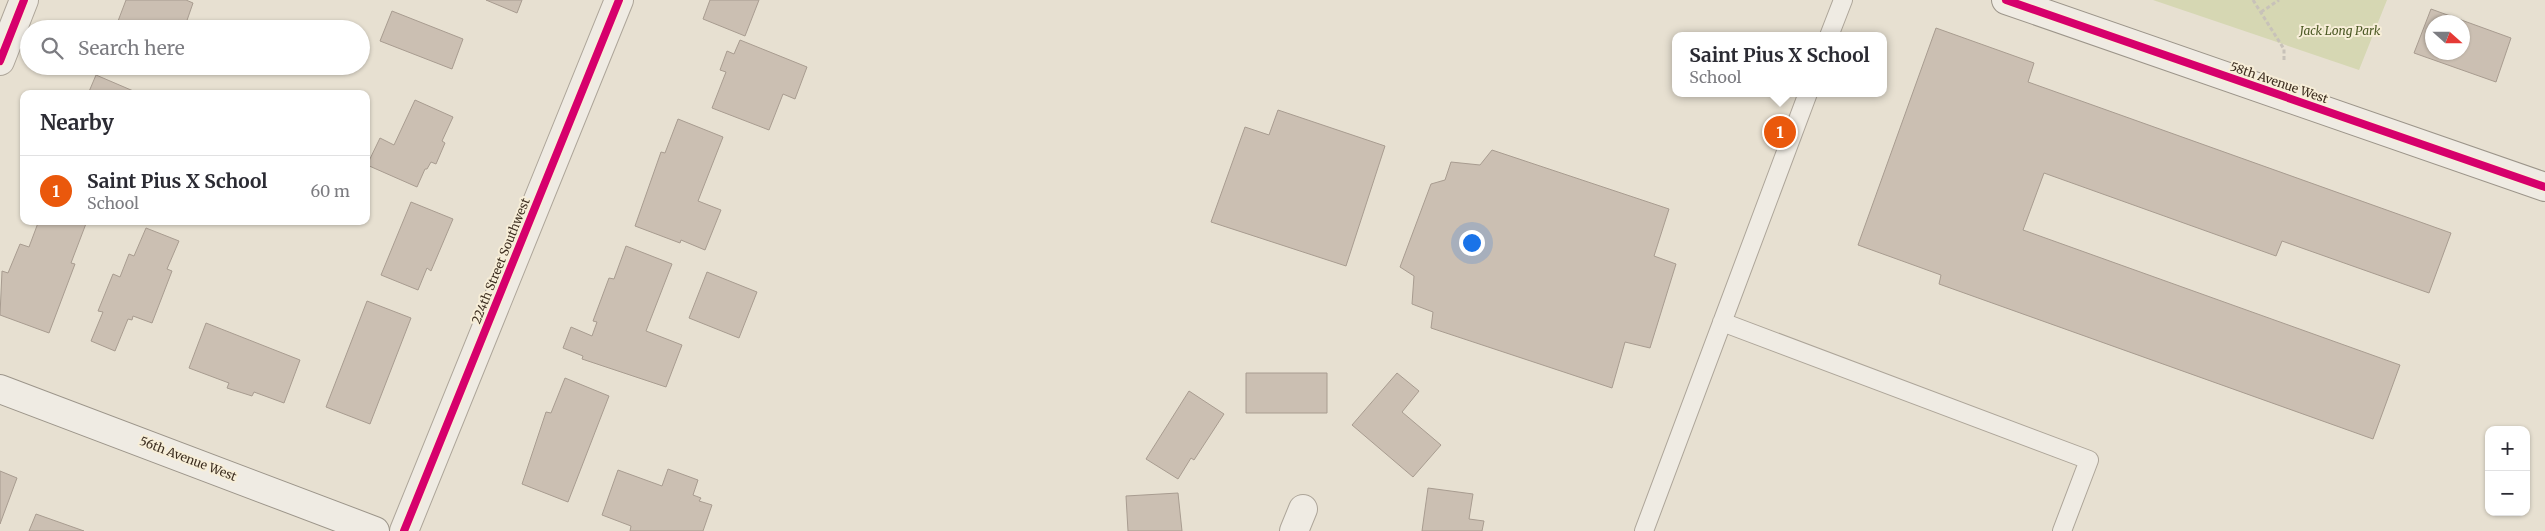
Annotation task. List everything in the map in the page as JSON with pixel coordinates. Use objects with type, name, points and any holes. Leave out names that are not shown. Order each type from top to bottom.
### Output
[{"type":"street","points":[[0,61],[24,0]]},
{"type":"street","name":"224th Street Southwest","points":[[404,531],[620,0]]},
{"type":"street","name":"58th Avenue West","points":[[2006,0],[2545,187]]},
{"type":"street","name":"56th Avenue West","points":[[0,389],[375,531]]},
{"type":"lane","points":[[1831,32],[1843,0]]},
{"type":"lane","points":[[1644,531],[1806,97]]},
{"type":"lane","points":[[1722,322],[2089,460],[2062,531]]},
{"type":"path","points":[[2253,0],[2284,49],[2284,63]]},
{"type":"path","points":[[2260,12],[2278,0]]},
{"type":"green space","name":"Jack Long Park","points":[[2153,0],[2387,0],[2359,70]]},
{"type":"building","points":[[126,0],[186,0],[193,3],[187,20],[118,20]]},
{"type":"building","points":[[486,0],[522,0],[517,13]]},
{"type":"building","points":[[710,0],[759,0],[745,36],[703,19]]},
{"type":"building","points":[[2431,9],[2448,15],[2429,15]]},
{"type":"building","points":[[392,11],[463,39],[452,69],[380,41]]},
{"type":"building","points":[[2470,23],[2511,38],[2496,82],[2434,60],[2470,60]]},
{"type":"building","points":[[2425,25],[2425,57],[2414,53]]},
{"type":"building","points":[[1936,28],[2034,63],[2028,82],[2451,233],[2429,293],[2282,241],[2276,256],[2044,173],[2023,230],[2400,365],[2373,439],[1939,284],[1941,275],[1858,245]]},
{"type":"building","points":[[740,40],[807,67],[795,99],[783,94],[769,130],[712,108],[726,72],[720,70],[727,51],[734,54]]},
{"type":"building","points":[[96,75],[131,90],[90,90]]},
{"type":"building","points":[[415,100],[453,117],[442,141],[445,143],[436,164],[431,162],[427,169],[425,169],[417,187],[370,166],[370,159],[380,138],[394,145]]},
{"type":"building","points":[[1278,110],[1385,146],[1346,266],[1211,222],[1245,127],[1269,135]]},
{"type":"building","points":[[678,119],[723,137],[698,201],[721,210],[705,250],[681,240],[680,243],[635,226],[661,152],[665,153]]},
{"type":"building","points":[[1492,150],[1669,209],[1654,256],[1676,264],[1650,348],[1625,342],[1612,388],[1431,328],[1433,312],[1412,304],[1414,276],[1400,267],[1431,184],[1445,180],[1451,162],[1480,165]]},
{"type":"building","points":[[411,202],[453,219],[431,271],[427,268],[418,290],[381,275]]},
{"type":"building","points":[[37,225],[85,225],[71,263],[75,264],[49,333],[0,315],[2,271],[8,273],[20,244],[29,247]]},
{"type":"building","points":[[146,228],[179,241],[167,269],[172,271],[152,323],[133,316],[132,320],[128,319],[115,351],[91,341],[103,312],[98,311],[113,274],[120,277],[129,254],[134,256]]},
{"type":"building","points":[[626,246],[672,264],[646,331],[682,345],[666,387],[582,359],[583,356],[563,348],[571,327],[592,336],[597,322],[593,321],[609,278],[614,279]]},
{"type":"building","points":[[707,272],[757,292],[739,338],[689,318]]},
{"type":"building","points":[[367,301],[411,318],[370,424],[326,407]]},
{"type":"building","points":[[206,323],[300,360],[284,403],[254,392],[252,396],[227,388],[229,383],[189,368]]},
{"type":"building","points":[[1246,373],[1327,373],[1327,413],[1246,413]]},
{"type":"building","points":[[1397,373],[1419,391],[1402,412],[1441,445],[1413,477],[1352,425]]},
{"type":"building","points":[[565,378],[609,396],[568,502],[522,484],[546,412],[551,413]]},
{"type":"building","points":[[1189,391],[1224,414],[1194,460],[1191,458],[1178,479],[1146,459]]},
{"type":"building","points":[[668,469],[698,480],[693,495],[701,498],[699,501],[712,505],[703,531],[630,531],[631,526],[602,515],[618,470],[662,486]]},
{"type":"building","points":[[0,471],[17,478],[0,524]]},
{"type":"building","points":[[1428,488],[1473,494],[1469,519],[1484,521],[1482,531],[1422,531]]},
{"type":"building","points":[[1178,493],[1182,531],[1128,531],[1126,496]]},
{"type":"building","points":[[36,514],[84,531],[29,531]]},
{"type":"cycle path","points":[[0,61],[24,0]]},
{"type":"cycle path","points":[[404,531],[619,0]]},
{"type":"cycle path","points":[[2006,0],[2545,187]]},
{"type":"place","name":"Saint Pius X School","points":[[1780,132]]}]
